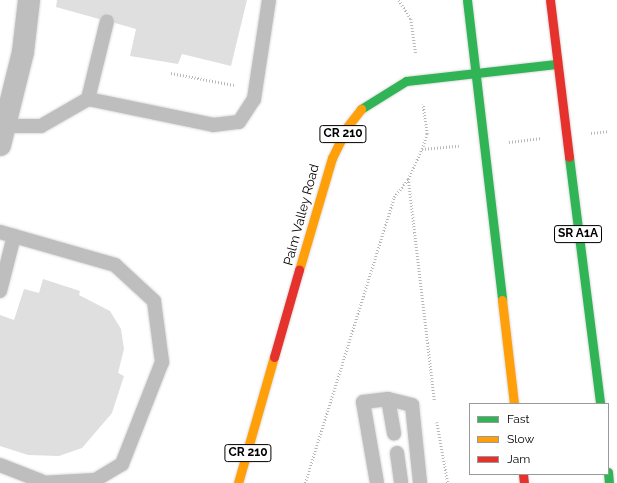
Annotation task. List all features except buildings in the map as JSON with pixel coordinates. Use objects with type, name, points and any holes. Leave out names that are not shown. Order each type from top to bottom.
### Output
[{"type":"main road","points":[[467,0],[473,72],[514,403]]},
{"type":"main road","name":"SR A1A","points":[[550,0],[556,64],[600,403]]},
{"type":"main road","name":"Palm Valley Road","points":[[238,483],[332,158],[347,127],[364,106],[406,81],[473,72],[556,64]]},
{"type":"street","points":[[2,132],[23,52],[29,0]]},
{"type":"lane","points":[[2,132],[41,126],[88,99],[213,125],[239,122],[254,99],[269,0]]},
{"type":"lane","points":[[88,99],[107,21]]},
{"type":"lane","points":[[0,232],[115,265],[154,301],[162,362],[122,464],[95,480],[41,482],[0,465]]},
{"type":"lane","points":[[0,291],[14,236]]},
{"type":"lane","points":[[388,399],[394,433]]},
{"type":"lane","points":[[377,483],[363,402],[388,399],[412,405],[420,483]]},
{"type":"lane","points":[[397,453],[401,483]]},
{"type":"path","points":[[171,73],[236,86],[237,78]]},
{"type":"path","points":[[305,483],[394,197],[408,179],[422,149],[609,132]]},
{"type":"path","points":[[408,179],[435,405]]},
{"type":"path","points":[[436,412],[448,483]]},
{"type":"traffic: fast","points":[[467,0],[502,300]]},
{"type":"traffic: fast","points":[[361,109],[406,81],[556,64]]},
{"type":"traffic: fast","points":[[569,157],[600,403]]},
{"type":"traffic: fast","points":[[608,475],[609,483]]},
{"type":"traffic: slow","points":[[299,270],[332,158],[347,127],[361,109]]},
{"type":"traffic: slow","points":[[502,300],[514,403]]},
{"type":"traffic: slow","points":[[238,483],[274,357]]},
{"type":"traffic: jam","points":[[550,0],[569,157]]},
{"type":"traffic: jam","points":[[274,357],[299,270]]},
{"type":"traffic: jam","points":[[523,475],[524,483]]}]
